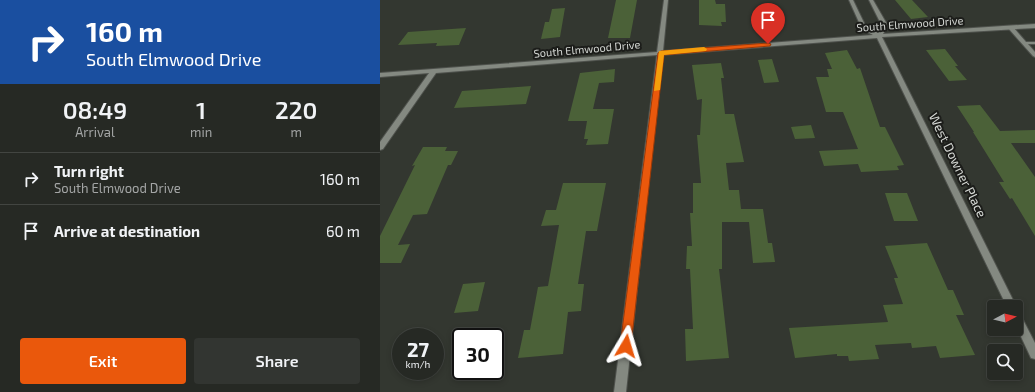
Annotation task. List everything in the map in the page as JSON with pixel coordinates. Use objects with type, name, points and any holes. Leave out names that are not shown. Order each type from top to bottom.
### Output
[{"type":"street","points":[[620,392],[661,53],[666,0]]},
{"type":"street","points":[[851,0],[864,28],[879,36],[885,26],[871,0]]},
{"type":"street","name":"South Elmwood Drive","points":[[380,75],[879,36],[1035,26]]},
{"type":"street","name":"West Downer Place","points":[[879,36],[1009,300]]},
{"type":"street","points":[[380,147],[434,71]]},
{"type":"street","points":[[1023,329],[1035,354]]},
{"type":"lane","points":[[1011,28],[1035,55]]},
{"type":"lane","points":[[1025,43],[1035,43]]},
{"type":"building","points":[[616,0],[637,0],[630,38],[608,38]]},
{"type":"building","points":[[699,0],[715,0],[716,4],[725,4],[726,22],[721,22],[722,26],[699,25]]},
{"type":"building","points":[[895,0],[912,0],[928,17],[911,19]]},
{"type":"building","points":[[565,8],[560,37],[541,39],[545,22],[549,22],[552,9]]},
{"type":"building","points":[[466,28],[459,45],[436,46],[437,43],[398,45],[408,32]]},
{"type":"building","points":[[945,49],[958,66],[955,66],[967,80],[949,81],[926,50]]},
{"type":"building","points":[[847,50],[857,69],[860,68],[880,127],[885,127],[904,165],[897,166],[899,170],[861,172],[858,164],[824,166],[819,151],[858,149],[843,112],[826,112],[816,77],[829,77],[827,69],[832,69],[825,53]]},
{"type":"building","points":[[772,59],[779,82],[764,83],[758,60]]},
{"type":"building","points":[[721,63],[724,78],[721,78],[725,114],[734,114],[744,162],[726,163],[729,190],[739,190],[741,209],[763,209],[768,243],[772,243],[775,262],[753,263],[749,222],[722,222],[722,269],[719,269],[729,358],[686,361],[685,329],[693,329],[690,269],[686,269],[687,246],[692,246],[690,213],[693,213],[693,183],[701,183],[697,135],[700,135],[702,99],[697,100],[692,65]]},
{"type":"building","points":[[615,69],[614,82],[599,83],[593,109],[614,109],[608,144],[586,145],[588,139],[584,139],[587,121],[568,121],[580,73]]},
{"type":"building","points":[[531,86],[526,104],[454,108],[462,91]]},
{"type":"building","points":[[980,105],[1000,131],[1035,130],[1035,143],[1011,143],[1035,177],[1035,236],[1012,198],[1010,199],[999,182],[1004,182],[957,106]]},
{"type":"building","points":[[811,125],[815,138],[795,139],[791,127]]},
{"type":"building","points":[[423,147],[447,147],[445,151],[458,151],[451,165],[448,165],[427,214],[413,215],[398,245],[410,244],[401,263],[380,263],[380,236],[415,165],[412,166]]},
{"type":"building","points":[[563,183],[606,183],[597,231],[586,231],[578,284],[584,284],[581,311],[568,312],[563,354],[518,358],[524,330],[530,330],[538,287],[548,286],[559,225],[541,226],[546,210],[556,210]]},
{"type":"building","points":[[885,193],[907,193],[918,221],[894,221]]},
{"type":"building","points":[[927,243],[948,290],[953,290],[964,315],[956,315],[975,355],[940,358],[936,346],[912,348],[911,343],[875,345],[879,359],[849,361],[848,356],[837,356],[837,354],[795,358],[789,328],[888,322],[883,305],[903,304],[894,278],[898,278],[885,246]]},
{"type":"building","points":[[485,282],[478,311],[454,313],[463,284]]},
{"type":"slow traffic","points":[[657,90],[661,53],[704,49]]},
{"type":"route","points":[[626,346],[661,53],[768,44]]}]
